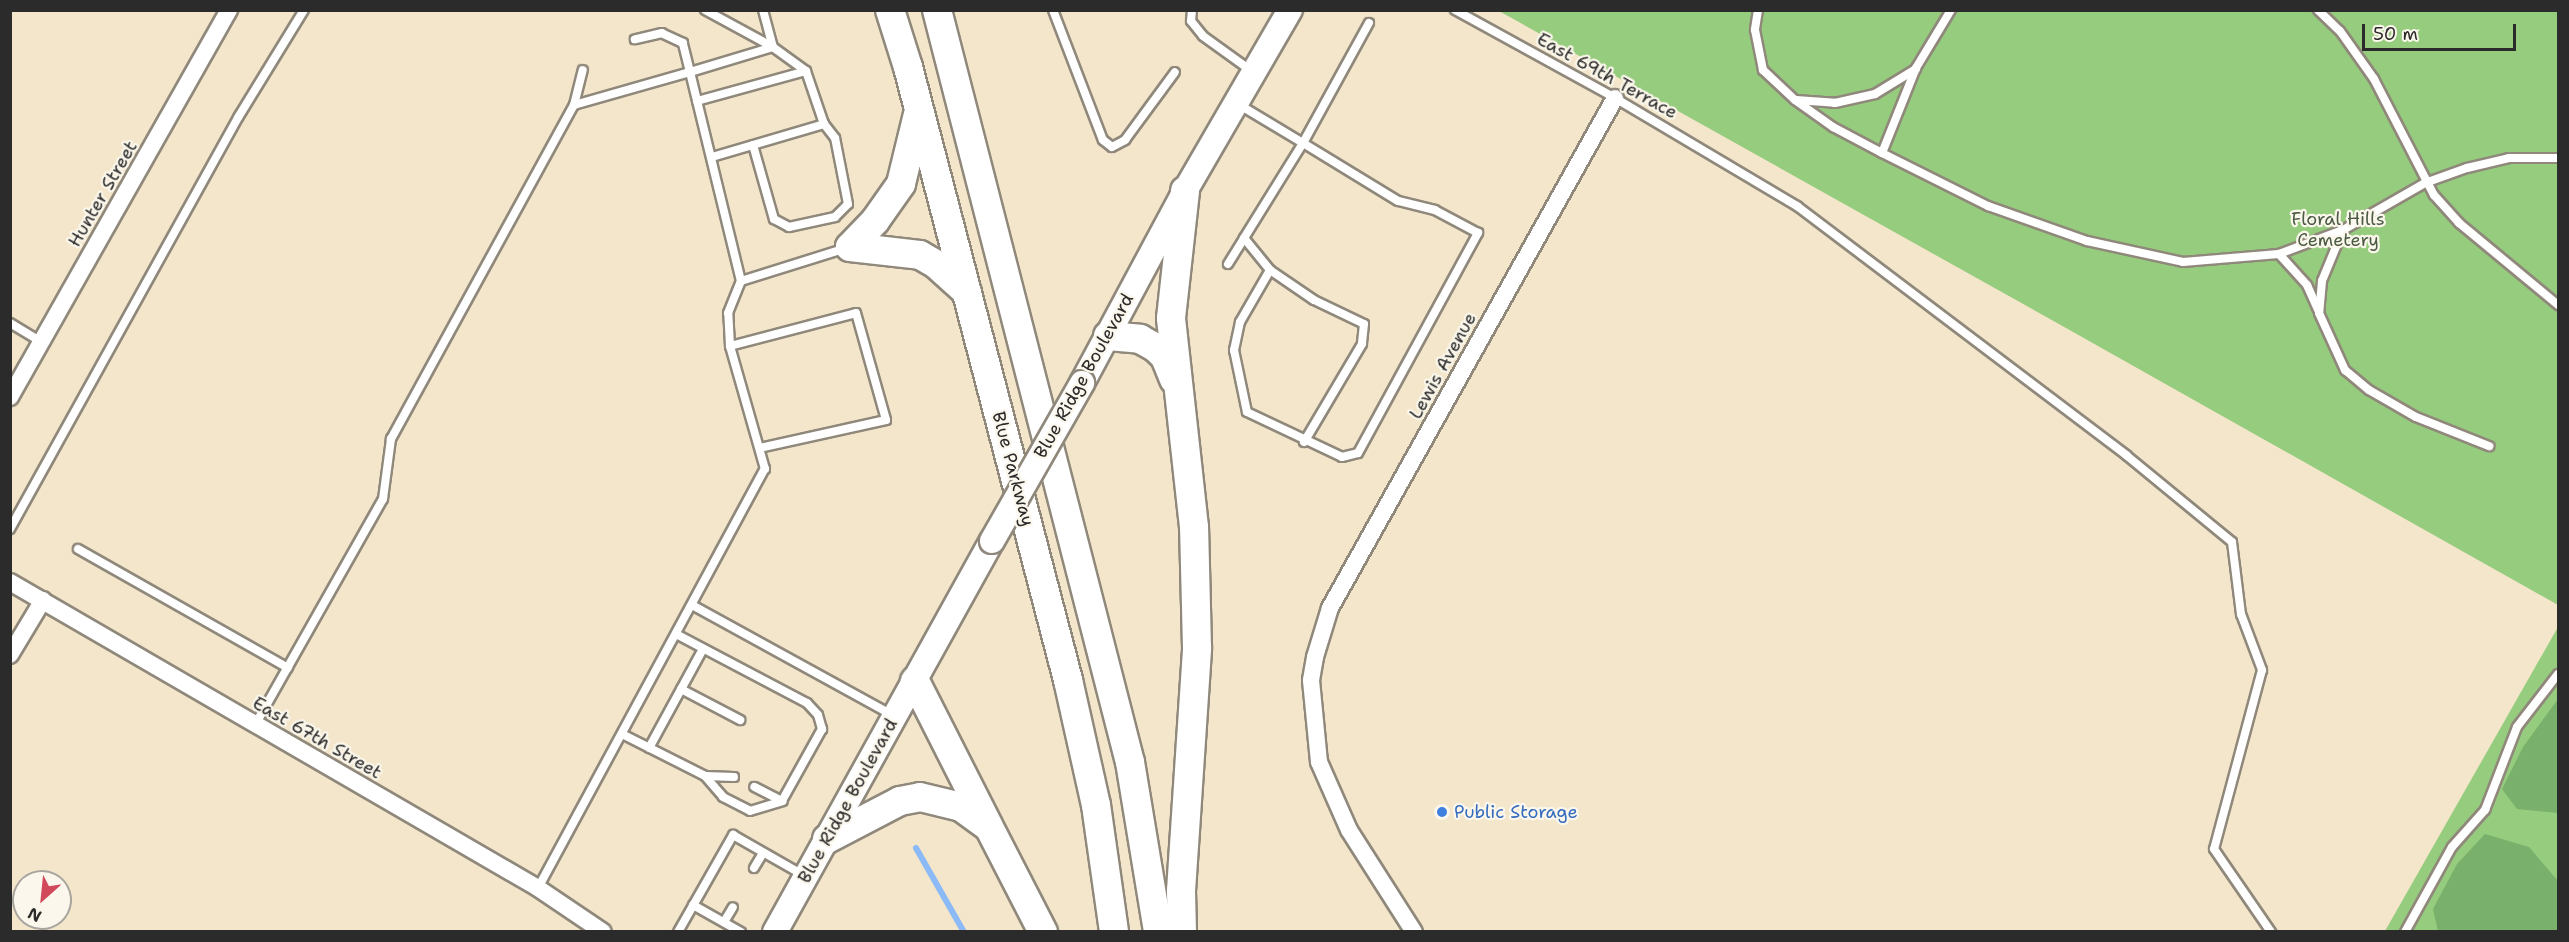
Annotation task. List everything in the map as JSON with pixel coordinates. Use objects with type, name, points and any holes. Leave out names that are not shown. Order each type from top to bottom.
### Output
[{"type":"highway","name":"Blue Parkway","points":[[890,10],[919,109],[1068,680],[1096,805],[1114,932]]},
{"type":"highway","points":[[937,10],[1130,762],[1158,932]]},
{"type":"highway","points":[[850,247],[875,221],[901,184],[919,109]]},
{"type":"highway","points":[[1182,932],[1197,582],[1171,291],[1185,191]]},
{"type":"highway","points":[[850,247],[920,255],[937,265],[967,292]]},
{"type":"highway","points":[[1108,336],[1140,339],[1156,348],[1172,369],[1179,395]]},
{"type":"highway","points":[[915,681],[1044,932]]},
{"type":"highway","points":[[827,839],[875,811],[920,797],[961,807],[989,826]]},
{"type":"main road","name":"Blue Ridge Boulevard","points":[[775,932],[1082,383],[1185,191],[1290,10]]},
{"type":"street","name":"Hunter Street","points":[[10,397],[229,10]]},
{"type":"street","name":"Lewis Avenue","points":[[1414,932],[1348,831],[1319,762],[1311,680],[1315,657],[1330,608],[1615,98]]},
{"type":"street","name":"East 67th Street","points":[[10,582],[538,888],[603,932]]},
{"type":"street","points":[[13,644],[43,600]]},
{"type":"lane","points":[[10,529],[239,116],[304,10]]},
{"type":"lane","points":[[705,10],[773,47],[806,71],[824,124],[835,138],[848,204],[835,217],[789,227],[774,219],[753,145]]},
{"type":"lane","points":[[763,10],[773,47]]},
{"type":"lane","points":[[1053,10],[1102,140],[1112,147],[1125,140],[1175,72]]},
{"type":"lane","points":[[1192,10],[1191,21],[1203,36],[1253,72]]},
{"type":"lane","name":"East 69th Terrace","points":[[1455,10],[1615,98],[1797,206],[2126,455],[2232,542],[2241,614],[2262,670],[2214,849],[2271,932]]},
{"type":"lane","points":[[1758,10],[1755,30],[1763,70],[1795,100],[1833,127],[1988,206],[2087,241],[2183,262],[2280,254],[2343,230],[2425,183],[2509,158],[2559,158]]},
{"type":"lane","points":[[1882,153],[1916,68],[1950,10]]},
{"type":"lane","points":[[2318,10],[2340,31],[2374,79],[2425,183],[2459,223],[2559,305]]},
{"type":"lane","points":[[1228,264],[1303,142],[1370,23]]},
{"type":"lane","points":[[538,888],[765,470],[729,346],[728,313],[741,281],[683,43],[662,33],[635,39]]},
{"type":"lane","points":[[573,105],[773,47]]},
{"type":"lane","points":[[1795,100],[1834,103],[1875,94],[1916,68]]},
{"type":"lane","points":[[255,725],[383,499],[391,439],[573,105],[583,70]]},
{"type":"lane","points":[[697,101],[806,71]]},
{"type":"lane","points":[[1235,102],[1398,201],[1435,210],[1478,232],[1358,453],[1342,457],[1304,442],[1247,412],[1234,350],[1240,322],[1270,270]]},
{"type":"lane","points":[[712,157],[824,124]]},
{"type":"lane","points":[[2319,313],[2322,281],[2343,230]]},
{"type":"lane","points":[[1244,238],[1270,270],[1314,300],[1364,324],[1362,344],[1304,442]]},
{"type":"lane","points":[[741,281],[850,247]]},
{"type":"lane","points":[[2280,254],[2307,285],[2345,370],[2369,390],[2416,417],[2489,446]]},
{"type":"lane","points":[[729,346],[856,313],[886,420],[760,448]]},
{"type":"lane","points":[[10,323],[42,342]]},
{"type":"lane","points":[[78,549],[288,668]]},
{"type":"lane","points":[[692,605],[895,716]]},
{"type":"lane","points":[[622,734],[705,776],[723,797],[750,811],[782,801],[822,729],[818,715],[807,703],[676,634]]},
{"type":"lane","points":[[649,748],[704,649]]},
{"type":"lane","points":[[2405,932],[2452,847],[2486,810],[2517,727],[2559,674]]},
{"type":"lane","points":[[681,689],[740,720]]},
{"type":"lane","points":[[705,776],[734,777]]},
{"type":"lane","points":[[754,787],[782,801]]},
{"type":"lane","points":[[678,932],[733,835],[806,877]]},
{"type":"lane","points":[[754,868],[763,853]]},
{"type":"lane","points":[[693,905],[741,932]]},
{"type":"lane","points":[[724,922],[733,907]]},
{"type":"green space","name":"Floral Hills Cemetery","points":[[1499,11],[2558,11],[2558,605],[2066,328]]},
{"type":"green space","points":[[2558,627],[2558,931],[2385,931]]},
{"type":"green space","points":[[2558,699],[2558,813],[2517,809],[2502,789],[2523,747]]},
{"type":"green space","points":[[2485,834],[2529,847],[2558,881],[2558,931],[2438,931],[2433,909],[2457,864]]},
{"type":"waterway","points":[[916,848],[964,932]]},
{"type":"place","name":"Public Storage","points":[[1442,812]]}]
